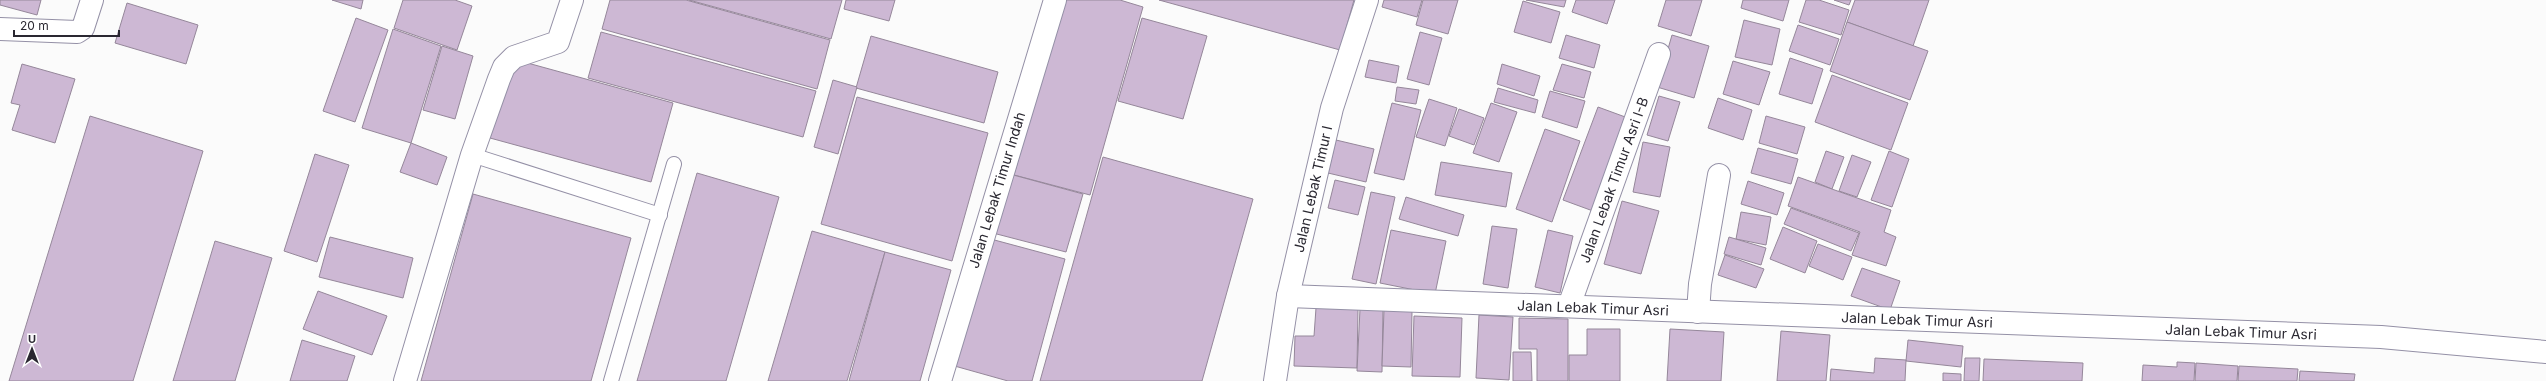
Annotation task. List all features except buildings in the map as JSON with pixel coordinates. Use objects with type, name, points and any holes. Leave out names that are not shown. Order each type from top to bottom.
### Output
[{"type":"street","points":[[0,29],[77,32],[83,28],[92,0]]},
{"type":"street","points":[[405,381],[472,155],[504,66],[514,57],[558,42],[572,0]]},
{"type":"street","name":"Jalan Lebak Timur Indah","points":[[940,381],[1055,0]]},
{"type":"street","name":"Jalan Lebak Timur I","points":[[1275,381],[1288,296],[1332,108],[1367,0]]},
{"type":"street","name":"Jalan Lebak Timur Asri I-B","points":[[1569,306],[1659,54]]},
{"type":"street","points":[[1698,312],[1700,284],[1719,175]]},
{"type":"street","name":"Jalan Lebak Timur Asri","points":[[1288,296],[2381,337],[2546,352]]},
{"type":"lane","points":[[472,155],[660,215]]},
{"type":"lane","points":[[611,381],[674,164]]}]
